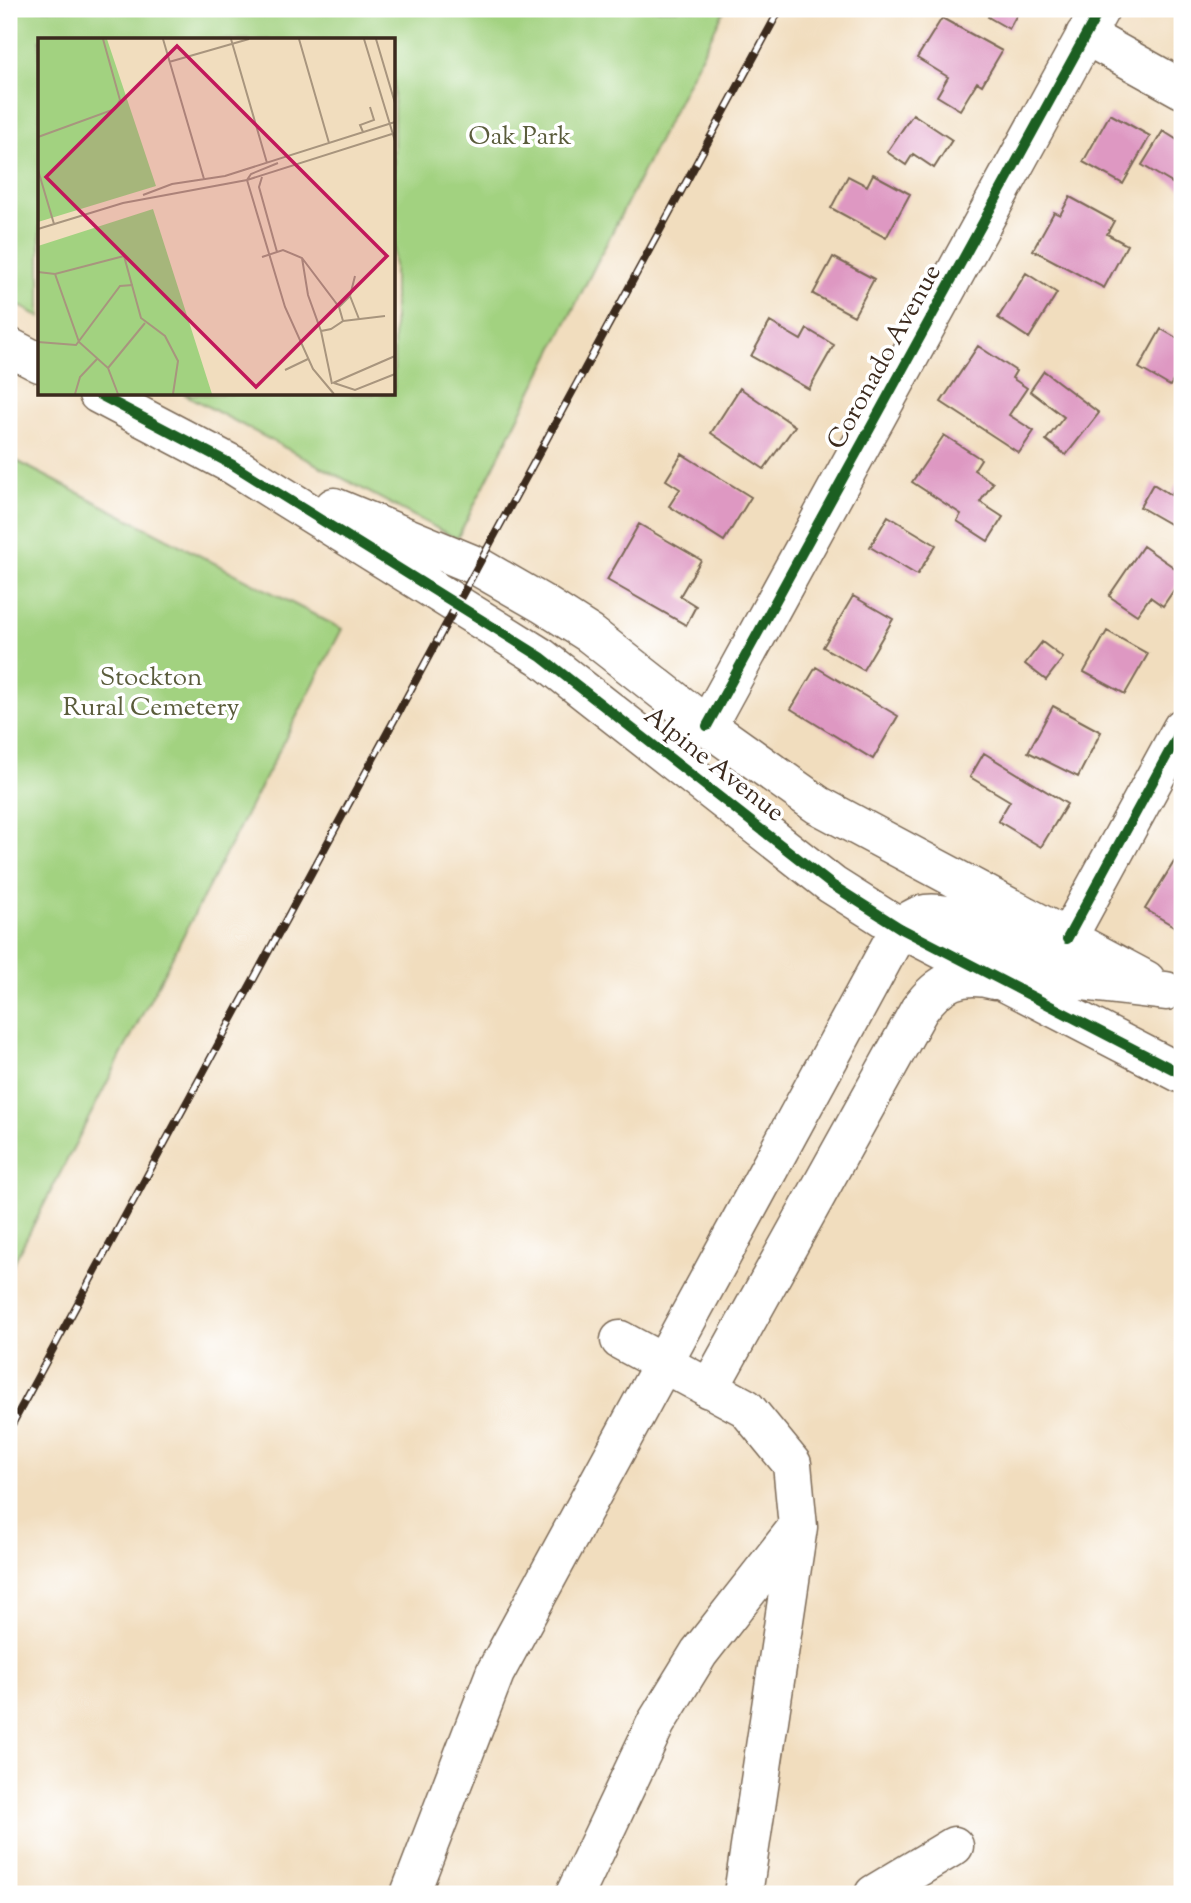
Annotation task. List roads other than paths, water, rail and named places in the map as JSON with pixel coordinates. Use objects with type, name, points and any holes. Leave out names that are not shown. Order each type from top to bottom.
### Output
[{"type":"street","points":[[1093,22],[1182,89]]},
{"type":"street","name":"Coronado Avenue","points":[[707,726],[1093,22]]},
{"type":"street","points":[[9,347],[38,362]]},
{"type":"street","name":"Alpine Avenue","points":[[102,396],[233,465],[541,657],[832,885],[900,928],[999,982],[1182,1074]]},
{"type":"street","name":"Alpine Avenue","points":[[233,465],[477,566],[590,634],[707,726],[818,806],[1174,995]]},
{"type":"street","points":[[1067,939],[1182,728]]},
{"type":"street","points":[[410,1894],[495,1673],[665,1365],[900,928],[913,917],[929,911],[947,915],[1081,981],[1174,995]]},
{"type":"street","points":[[709,1389],[919,1010],[941,984],[955,979],[968,976],[999,982]]},
{"type":"street","points":[[620,1340],[746,1408],[792,1464],[798,1527],[743,1894]]},
{"type":"street","points":[[575,1894],[663,1711],[699,1653],[798,1527]]},
{"type":"street","points":[[874,1894],[954,1846]]},
{"type":"railway","points":[[9,1430],[780,9]]},
{"type":"park label","name":"Oak Park","points":[[520,135]]},
{"type":"park label","name":"Stockton Rural Cemetery","points":[[151,691]]}]
